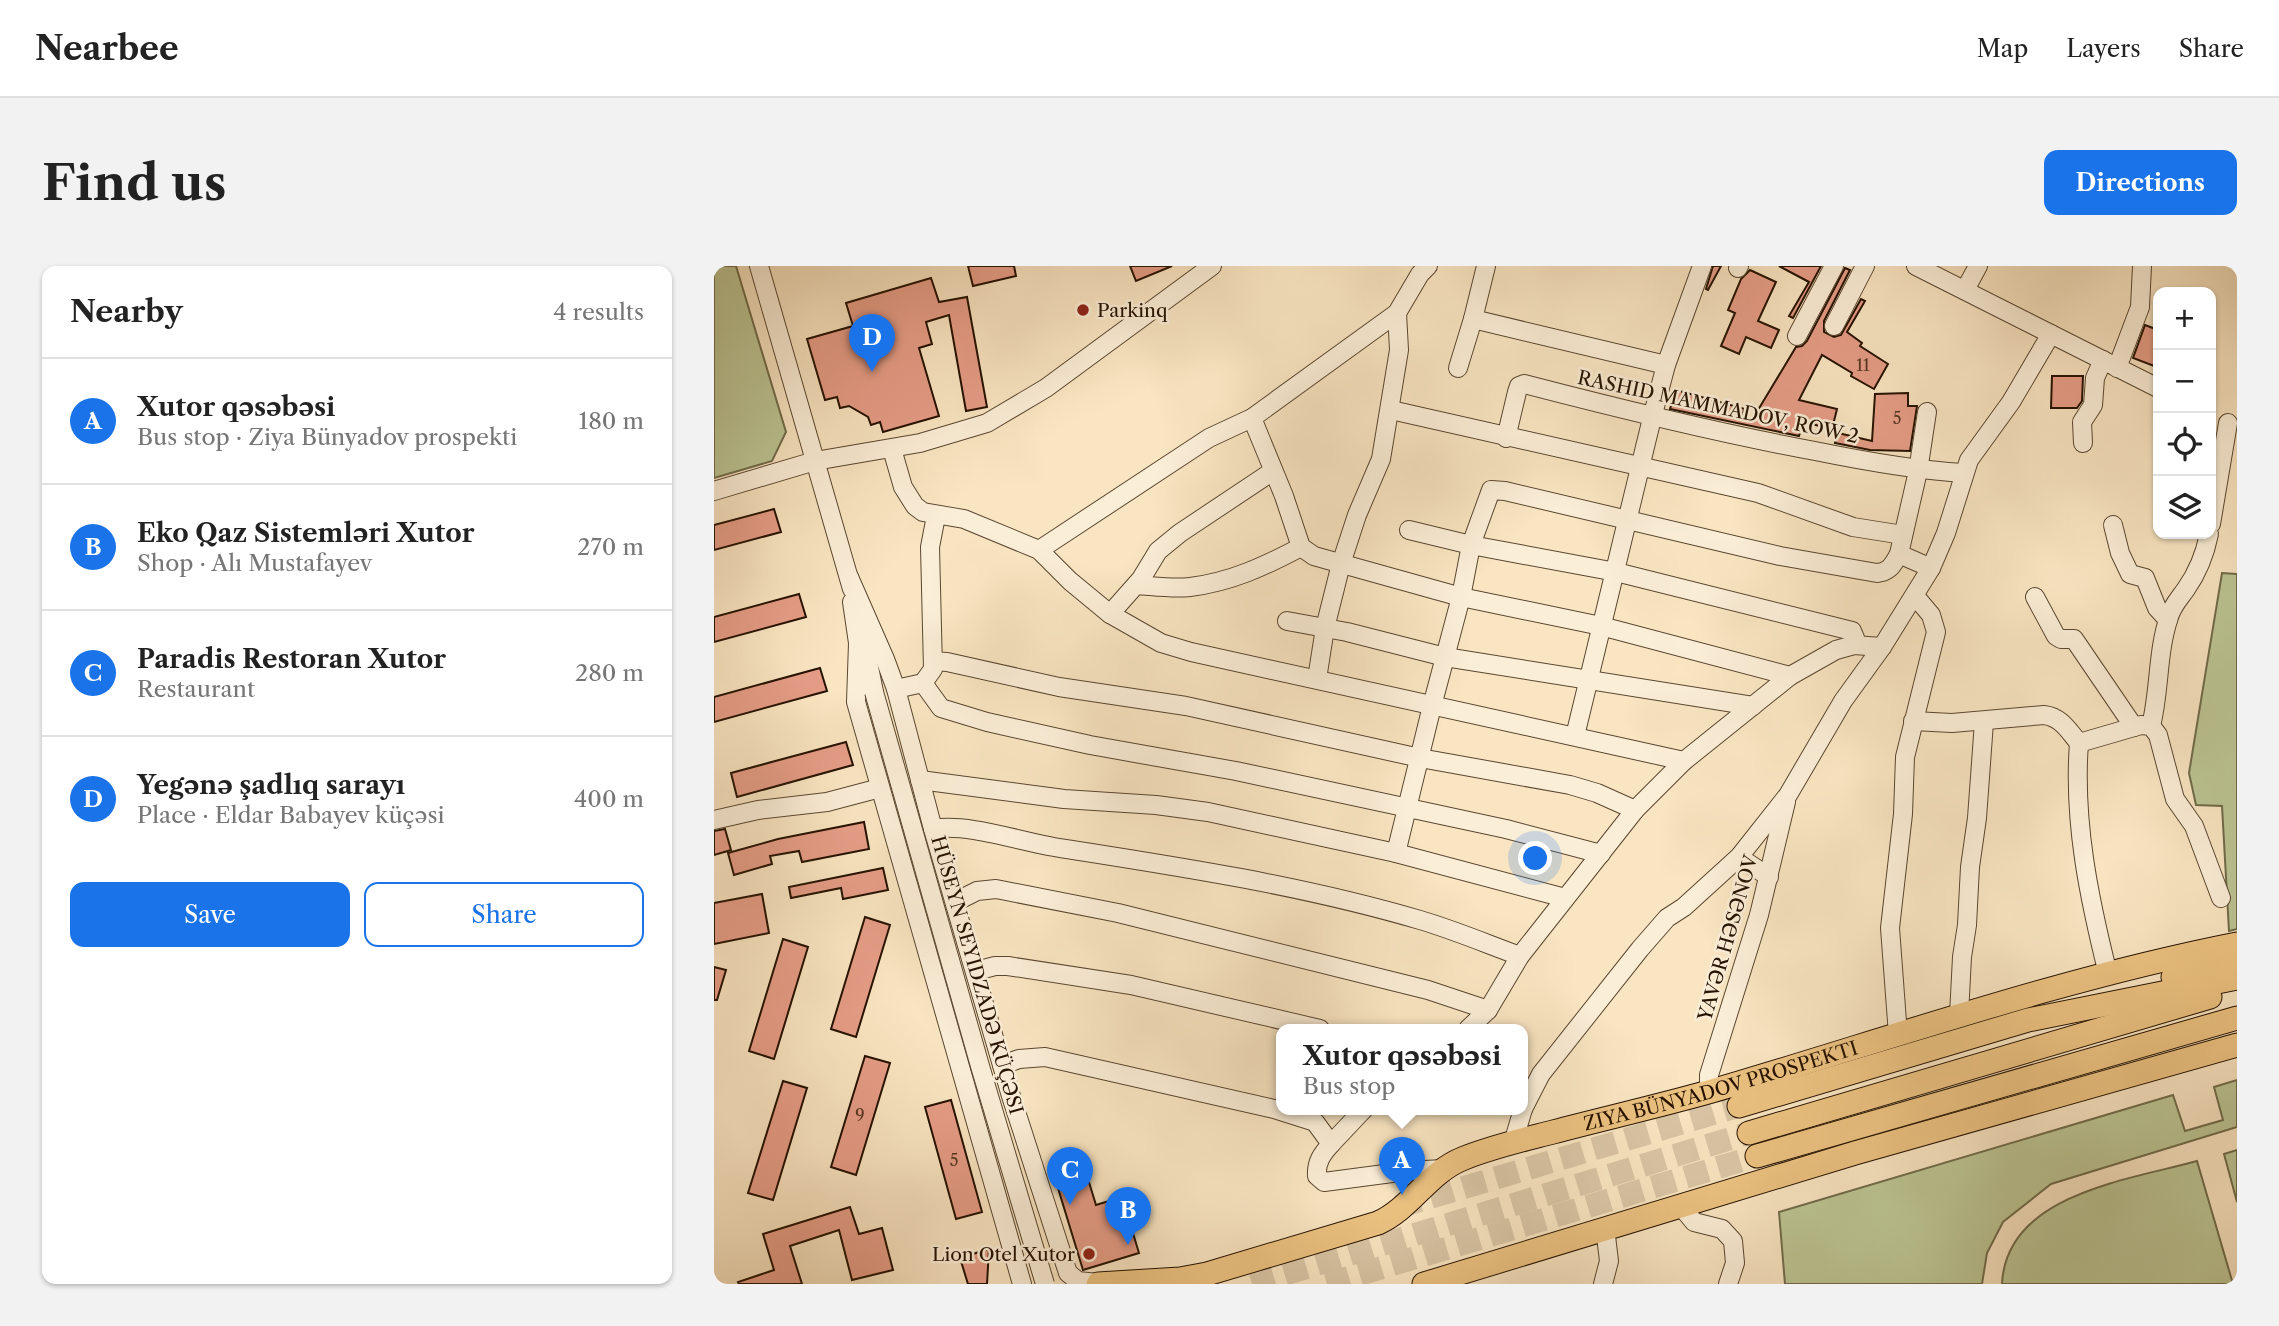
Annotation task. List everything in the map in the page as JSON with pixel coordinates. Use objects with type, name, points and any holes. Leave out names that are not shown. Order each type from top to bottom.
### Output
[{"type":"main road","name":"ZIYA BÜNYADOV PROSPEKTI","points":[[1098,1284],[1180,1279],[1224,1269],[1392,1216],[1443,1170],[1465,1158],[1709,1092],[2108,974],[2237,944]]},
{"type":"main road","points":[[2028,1020],[2237,959]]},
{"type":"main road","name":"ZIYA BÜNYADOV PROSPEKTI","points":[[1739,1106],[2028,1020],[2237,978]]},
{"type":"main road","points":[[1749,1133],[2237,989]]},
{"type":"main road","points":[[1757,1156],[2237,1018]]},
{"type":"main road","points":[[1424,1284],[1856,1153],[2237,1045]]},
{"type":"street","points":[[759,266],[849,577],[896,690],[933,829],[1055,1237]]},
{"type":"street","points":[[714,491],[815,461],[937,439],[1001,416],[1046,388],[1212,266]]},
{"type":"street","points":[[1039,550],[1209,438],[1252,418],[1397,313],[1420,274],[1428,266]]},
{"type":"street","points":[[1458,368],[1486,266]]},
{"type":"street","points":[[1575,736],[1666,365],[1702,266]]},
{"type":"street","points":[[1797,336],[1834,266]]},
{"type":"street","points":[[1834,326],[1865,266]]},
{"type":"street","points":[[1916,266],[2153,386]]},
{"type":"street","points":[[1965,290],[1978,266]]},
{"type":"street","points":[[2083,443],[2082,422],[2093,405],[2095,378],[2110,364],[2140,307],[2142,266]]},
{"type":"street","points":[[1317,679],[1325,628],[1340,564],[1357,514],[1381,459],[1399,350],[1397,313]]},
{"type":"street","points":[[1473,319],[1666,365]]},
{"type":"street","points":[[1528,1100],[1548,1066],[1661,924],[1739,857],[1788,795],[1843,701],[1882,647],[1931,569],[1969,460],[2022,384],[2051,334]]},
{"type":"street","name":"RASHID MAMMADOV, ROW 2","points":[[1506,438],[1519,386],[1524,384],[1652,418],[1918,471],[1963,474]]},
{"type":"street","points":[[1391,410],[1758,493],[1853,527],[1903,535]]},
{"type":"street","points":[[1396,853],[1461,597],[1471,545],[1487,496],[1494,489],[1780,556],[1877,573],[1885,572],[1899,554],[1918,471],[1927,412]]},
{"type":"street","points":[[2216,417],[2232,425],[2216,500]]},
{"type":"street","points":[[1252,418],[1301,547],[1314,555],[1461,597],[1601,626],[1790,676]]},
{"type":"street","points":[[892,449],[908,498],[923,512],[964,519],[1039,550],[1070,581],[1110,614],[1161,643],[1191,652],[1685,761]]},
{"type":"street","points":[[1110,614],[1136,585],[1158,551],[1180,533],[1273,471]]},
{"type":"street","points":[[896,690],[923,683],[930,675],[933,661],[930,547],[936,516]]},
{"type":"street","points":[[2113,525],[2120,553],[2130,573],[2145,578],[2157,608],[2168,620]]},
{"type":"street","points":[[1409,530],[1471,545],[1616,572],[1852,631],[1854,645]]},
{"type":"street","points":[[2079,743],[2142,726],[2156,706],[2160,659],[2172,607],[2197,570],[2208,539]]},
{"type":"street","points":[[1136,585],[1187,587],[1229,580],[1263,567],[1301,547]]},
{"type":"street","points":[[1899,554],[1931,569]]},
{"type":"street","points":[[849,577],[858,643],[855,694],[1022,1284]]},
{"type":"street","name":"HÜSEYN SEYIDZADƏ KÜÇƏSI","points":[[849,577],[862,627],[872,685],[1045,1284]]},
{"type":"street","points":[[1898,1035],[1890,928],[1903,814],[1905,757],[1936,632],[1931,615],[1915,596]]},
{"type":"street","points":[[2035,597],[2056,636],[2061,639],[2074,639],[2142,726],[2158,735],[2175,799],[2194,826],[2221,898]]},
{"type":"street","points":[[1287,621],[1445,657],[1753,706]]},
{"type":"street","points":[[1473,1024],[1488,1010],[1520,956],[1635,810],[1685,761],[1790,676],[1836,650],[1854,645],[1882,647]]},
{"type":"street","points":[[933,661],[1059,687],[1186,706],[1420,758],[1570,785],[1597,793],[1635,810]]},
{"type":"street","points":[[923,683],[941,708],[986,722],[1090,745],[1236,771],[1506,829],[1601,854]]},
{"type":"street","points":[[1913,721],[1984,722],[2053,716],[2079,743],[2076,772],[2080,834],[2108,974]]},
{"type":"street","points":[[1959,1016],[1984,722]]},
{"type":"street","points":[[920,780],[1064,799],[1156,805],[1208,812],[1396,853],[1565,898]]},
{"type":"street","points":[[714,820],[758,810],[827,802],[880,788]]},
{"type":"street","name":"YAVƏR HƏSƏNOV","points":[[1709,1092],[1709,1075],[1769,877],[1788,795]]},
{"type":"street","points":[[933,829],[962,829],[1286,887],[1420,920],[1520,956]]},
{"type":"street","points":[[1739,857],[1769,877]]},
{"type":"street","points":[[955,902],[977,891],[996,889],[1118,912],[1428,990],[1488,1010]]},
{"type":"street","points":[[976,971],[1008,966],[1131,985],[1299,1024]]},
{"type":"street","points":[[1002,1065],[1019,1059],[1045,1057],[1240,1100],[1276,1111]]},
{"type":"street","points":[[971,1109],[979,1127],[984,1131],[999,1132],[1013,1121],[1011,1096]]},
{"type":"street","points":[[1291,1115],[1315,1122],[1331,1144]]},
{"type":"street","points":[[1358,1115],[1320,1157],[1317,1176],[1324,1182],[1407,1171],[1443,1170]]},
{"type":"street","points":[[1513,1143],[1521,1115]]},
{"type":"street","points":[[1680,1205],[1693,1222],[1722,1229],[1733,1241],[1735,1263],[1728,1284]]},
{"type":"street","points":[[1006,1226],[1034,1219],[1044,1220],[1050,1225],[1072,1278],[1084,1283],[1107,1284]]},
{"type":"street","points":[[1602,1284],[1609,1261],[1605,1228]]},
{"type":"green space","points":[[714,266],[736,266],[786,432],[772,461],[714,478]]},
{"type":"green space","points":[[2222,573],[2237,574],[2237,929],[2229,931],[2222,806],[2196,805],[2189,773]]},
{"type":"green space","points":[[2237,1080],[2237,1127],[2051,1184],[2003,1222],[1987,1253],[1982,1284],[1785,1284],[1779,1212],[2173,1095],[2185,1131],[2223,1120],[2214,1087]]},
{"type":"green space","points":[[2237,1150],[2237,1202],[2224,1154]]},
{"type":"green space","points":[[2197,1161],[2233,1284],[2002,1284],[2009,1254],[2025,1229],[2048,1211],[2076,1196],[2106,1185]]},
{"type":"building","points":[[968,266],[1014,266],[1016,276],[973,286]]},
{"type":"building","points":[[1130,266],[1172,266],[1136,281]]},
{"type":"building","points":[[1713,266],[1721,266],[1708,290],[1706,289]]},
{"type":"building","points":[[1779,266],[1821,266],[1793,318],[1789,316],[1809,282]]},
{"type":"building","points":[[1845,268],[1850,270],[1824,321],[1824,332],[1834,337],[1841,335],[1861,299],[1865,301],[1847,332],[1862,343],[1860,346],[1888,364],[1874,389],[1822,355],[1799,400],[1837,409],[1832,429],[1803,422],[1799,436],[1670,409],[1676,390],[1745,409],[1742,414],[1752,420],[1796,347],[1807,341]]},
{"type":"building","points":[[1750,270],[1776,282],[1758,321],[1779,330],[1771,348],[1746,337],[1739,354],[1721,346],[1735,313],[1728,310],[1741,279]]},
{"type":"building","points":[[931,278],[939,302],[967,297],[987,407],[966,411],[949,315],[926,322],[932,344],[919,348],[939,416],[883,432],[880,422],[871,425],[868,417],[849,406],[840,408],[837,397],[825,400],[807,339],[853,326],[846,303]]},
{"type":"building","points":[[2145,325],[2153,328],[2153,366],[2133,358]]},
{"type":"building","points":[[2052,376],[2083,376],[2082,401],[2077,408],[2051,408]]},
{"type":"building","points":[[1908,393],[1908,406],[1917,406],[1910,451],[1870,450],[1835,443],[1838,433],[1872,441],[1875,394]]},
{"type":"building","points":[[774,509],[781,532],[714,550],[714,525]]},
{"type":"building","points":[[799,594],[806,617],[714,642],[714,617]]},
{"type":"building","points":[[820,668],[827,691],[714,722],[714,697]]},
{"type":"building","points":[[846,742],[853,765],[737,797],[731,773]]},
{"type":"building","points":[[864,822],[869,849],[802,862],[799,851],[770,856],[772,864],[734,875],[728,853],[778,839]]},
{"type":"building","points":[[725,829],[731,850],[714,855],[714,831]]},
{"type":"building","points":[[883,868],[888,890],[843,899],[841,888],[791,898],[789,887]]},
{"type":"building","points":[[762,894],[769,933],[714,944],[714,903]]},
{"type":"building","points":[[865,917],[890,925],[856,1037],[831,1029]]},
{"type":"building","points":[[783,939],[808,947],[774,1059],[749,1051]]},
{"type":"building","points":[[714,967],[726,970],[717,1000],[714,1000]]},
{"type":"building","points":[[865,1056],[890,1063],[856,1175],[831,1167]]},
{"type":"building","points":[[783,1081],[807,1088],[773,1200],[748,1193]]},
{"type":"building","points":[[951,1100],[982,1212],[956,1219],[925,1107]]},
{"type":"building","points":[[1084,1166],[1096,1205],[1122,1197],[1139,1253],[1083,1270],[1054,1175]]},
{"type":"building","points":[[850,1207],[859,1234],[882,1228],[893,1270],[852,1280],[839,1230],[790,1246],[802,1284],[739,1284],[738,1282],[774,1270],[763,1234]]},
{"type":"building","points":[[989,1249],[987,1284],[968,1284],[960,1258]]},
{"type":"tunnel","points":[[1398,1207],[1739,1106]]},
{"type":"tunnel","points":[[1252,1284],[1749,1133]]},
{"type":"tunnel","points":[[1327,1284],[1757,1156]]},
{"type":"place","name":"Parkinq","points":[[1083,310]]},
{"type":"place","name":"Yegənə şadlıq sarayı","points":[[872,372]]},
{"type":"place","name":"Xutor qəsəbəsi","points":[[1402,1195]]},
{"type":"place","name":"Paradis Restoran Xutor","points":[[1070,1205]]},
{"type":"place","name":"Eko Qaz Sistemləri Xutor","points":[[1128,1245]]},
{"type":"place","name":"Lion Otel Xutor","points":[[1089,1254]]}]
